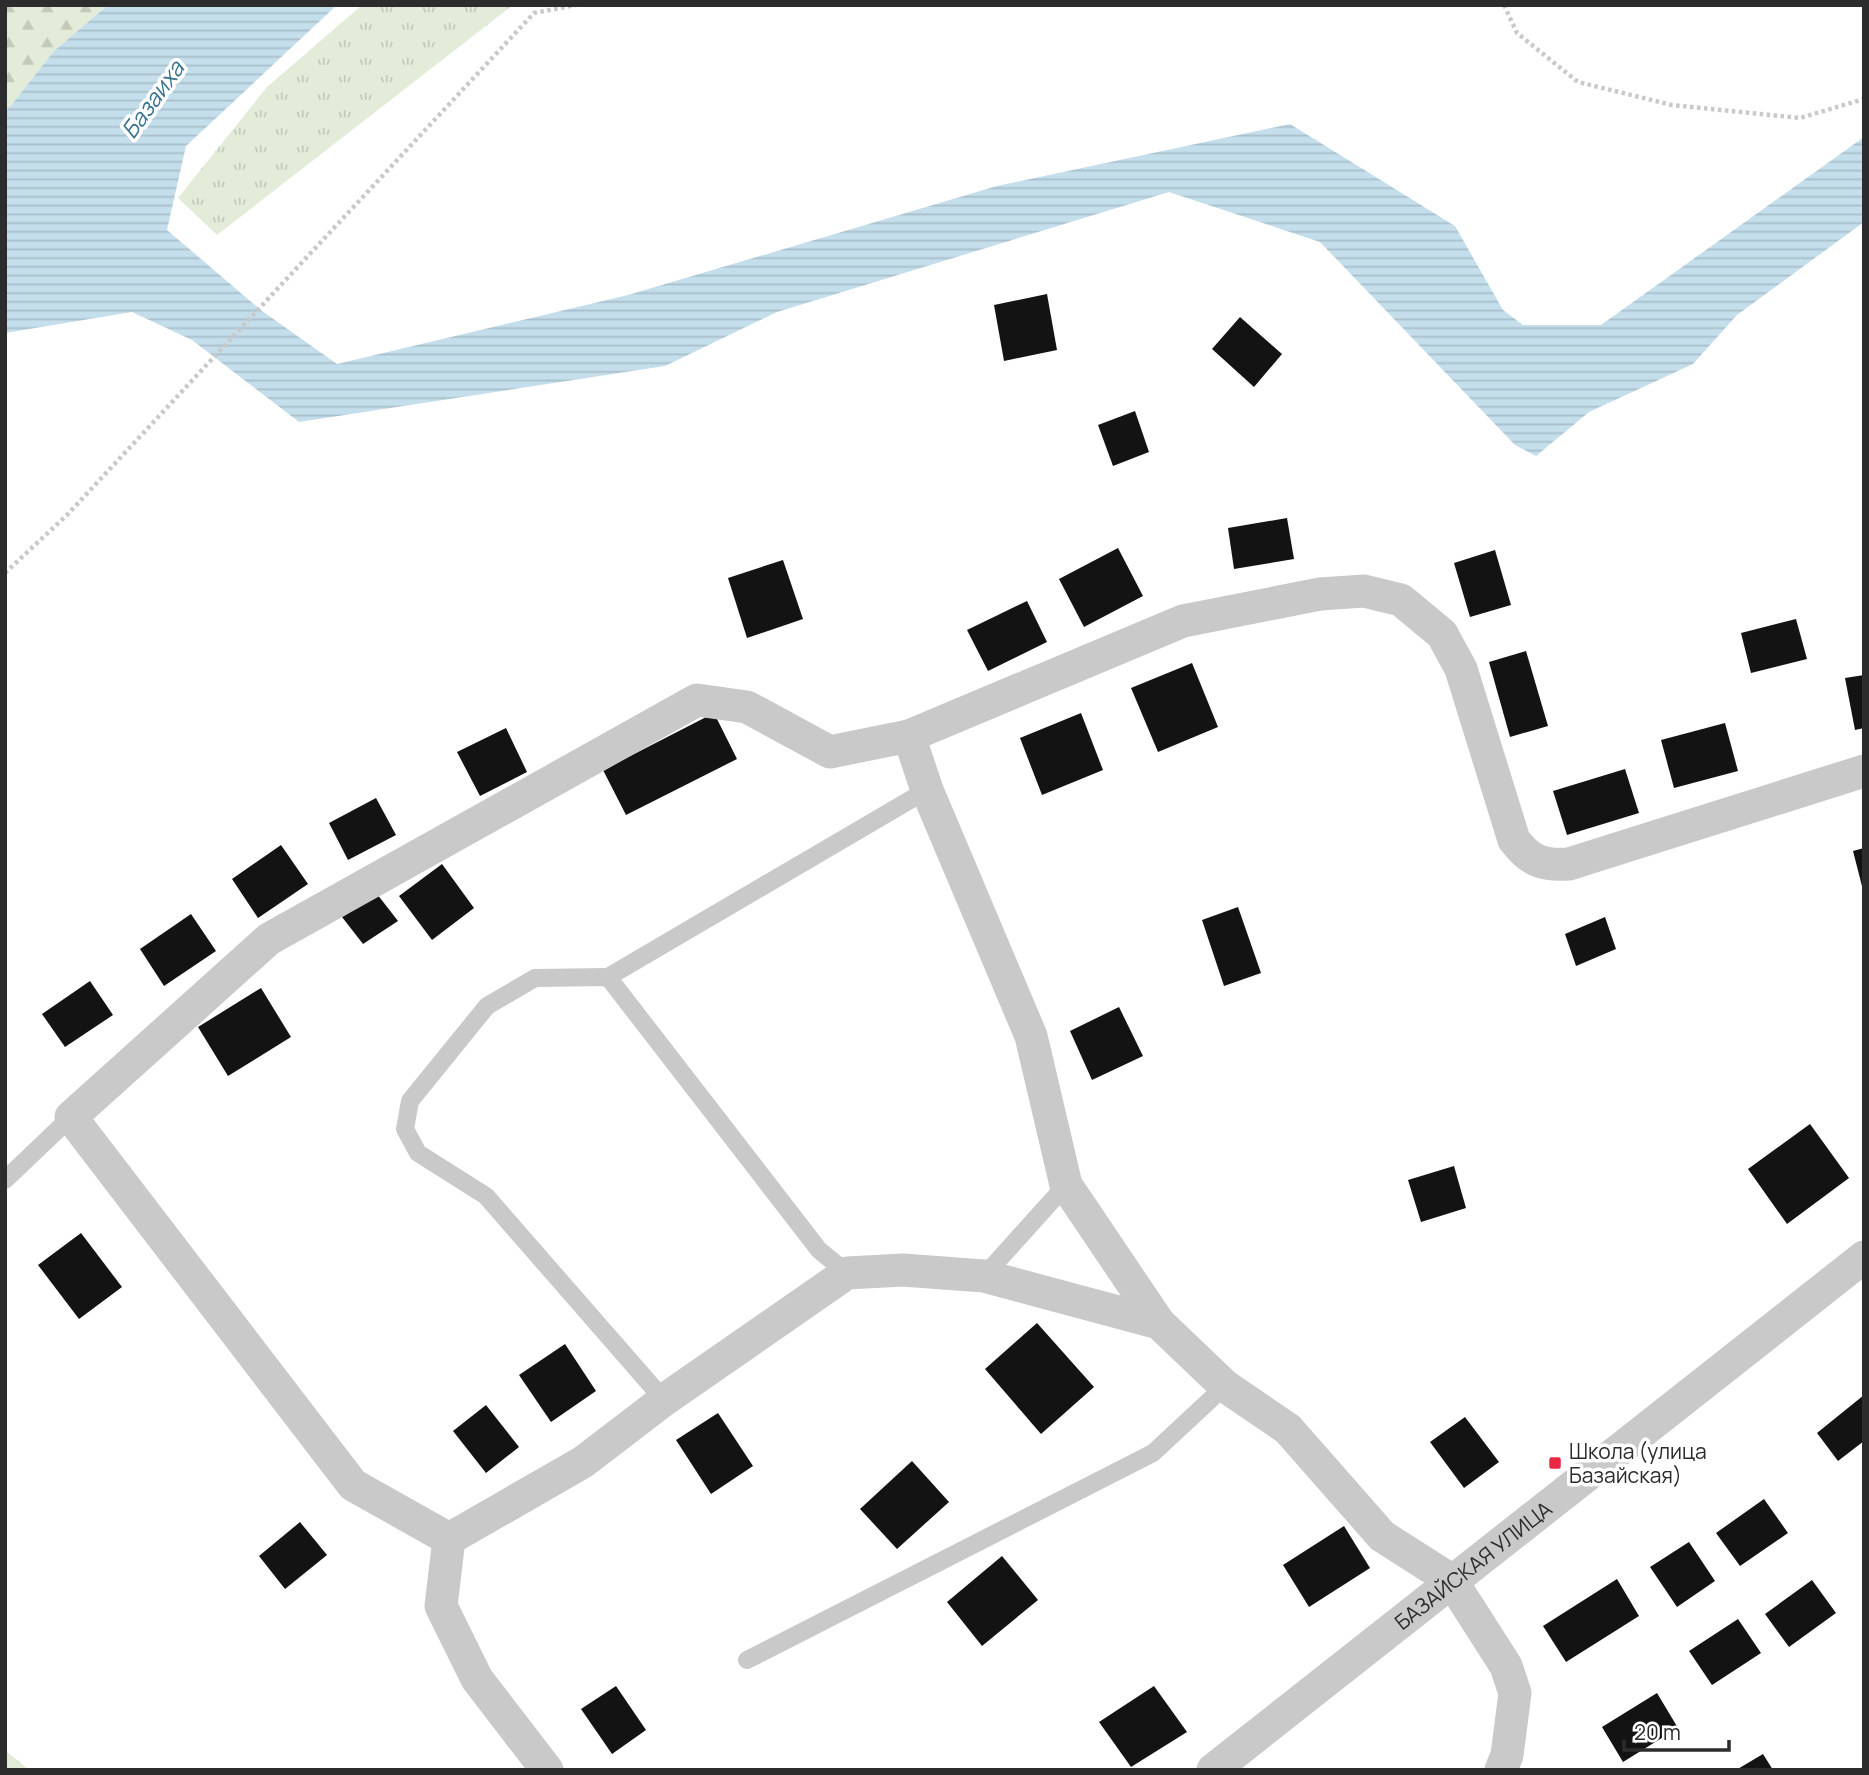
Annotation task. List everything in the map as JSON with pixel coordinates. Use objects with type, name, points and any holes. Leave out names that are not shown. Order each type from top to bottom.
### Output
[{"type":"street","points":[[449,1539],[353,1485],[71,1117],[269,939],[697,700],[747,707],[830,752],[909,736],[1183,621],[1320,594],[1364,591],[1401,600],[1442,634],[1461,669],[1514,840],[1527,857],[1548,865],[1569,864],[1864,771]]},
{"type":"street","points":[[909,736],[927,790],[1031,1036],[1066,1185],[1159,1322],[1225,1385],[1288,1429],[1382,1536],[1451,1580],[1506,1666],[1515,1693],[1507,1755],[1501,1770]]},
{"type":"street","name":"БАЗАЙСКАЯ УЛИЦА","points":[[1213,1770],[1864,1257]]},
{"type":"street","points":[[449,1539],[583,1462],[664,1400],[846,1273],[903,1270],[984,1276],[1159,1322]]},
{"type":"street","points":[[449,1539],[441,1606],[477,1679],[547,1770]]},
{"type":"lane","points":[[664,1400],[486,1196],[418,1153],[405,1129],[410,1101],[487,1006],[536,978],[608,977],[927,790]]},
{"type":"lane","points":[[608,977],[819,1250],[846,1273]]},
{"type":"lane","points":[[5,1180],[71,1117]]},
{"type":"lane","points":[[984,1276],[1066,1185]]},
{"type":"lane","points":[[747,1660],[1153,1453],[1225,1385]]},
{"type":"path","points":[[5,573],[67,515],[534,13],[576,5]]},
{"type":"path","points":[[1504,5],[1517,33],[1578,82],[1672,105],[1800,118],[1864,99]]},
{"type":"green space","points":[[5,5],[108,5],[54,51],[5,113]]},
{"type":"green space","points":[[362,5],[513,5],[217,235],[178,198],[267,87]]},
{"type":"green space","points":[[5,1750],[29,1770],[5,1770]]},
{"type":"water","name":"Базаиха","points":[[108,5],[337,5],[186,146],[167,230],[262,311],[337,364],[628,295],[997,186],[1290,124],[1455,226],[1503,310],[1523,325],[1601,325],[1864,137],[1864,222],[1737,315],[1693,364],[1589,412],[1536,456],[1515,445],[1320,242],[1169,192],[777,312],[665,366],[299,422],[192,340],[132,312],[5,333],[5,113],[54,51]]},
{"type":"building","points":[[1047,294],[1057,350],[1004,361],[994,305]]},
{"type":"building","points":[[1240,317],[1282,354],[1254,387],[1212,349]]},
{"type":"building","points":[[1135,411],[1149,452],[1113,466],[1098,425]]},
{"type":"building","points":[[1287,518],[1294,559],[1234,569],[1228,528]]},
{"type":"building","points":[[1118,548],[1143,596],[1084,627],[1059,579]]},
{"type":"building","points":[[1495,550],[1511,605],[1470,617],[1454,563]]},
{"type":"building","points":[[783,560],[803,619],[747,638],[728,578]]},
{"type":"building","points":[[1027,601],[1047,642],[988,671],[967,630]]},
{"type":"building","points":[[1796,619],[1807,659],[1751,673],[1741,633]]},
{"type":"building","points":[[1526,651],[1548,726],[1510,737],[1489,662]]},
{"type":"building","points":[[1192,663],[1218,727],[1158,752],[1131,688]]},
{"type":"building","points":[[1864,675],[1864,728],[1855,730],[1845,678]]},
{"type":"building","points":[[714,713],[737,759],[626,815],[603,770]]},
{"type":"building","points":[[1081,713],[1103,770],[1042,795],[1020,738]]},
{"type":"building","points":[[1725,723],[1738,771],[1674,788],[1661,740]]},
{"type":"building","points":[[506,728],[527,772],[480,796],[457,752]]},
{"type":"building","points":[[1625,769],[1639,813],[1567,835],[1553,791]]},
{"type":"building","points":[[376,798],[396,835],[348,860],[329,823]]},
{"type":"building","points":[[281,845],[308,884],[258,918],[232,879]]},
{"type":"building","points":[[1864,848],[1864,890],[1863,890],[1853,851]]},
{"type":"building","points":[[442,864],[474,908],[432,940],[399,896]]},
{"type":"building","points":[[377,894],[398,921],[363,944],[342,917]]},
{"type":"building","points":[[1238,907],[1261,973],[1224,986],[1202,920]]},
{"type":"building","points":[[191,914],[216,951],[164,986],[140,949]]},
{"type":"building","points":[[1605,917],[1616,949],[1576,966],[1565,934]]},
{"type":"building","points":[[90,981],[113,1015],[65,1047],[42,1014]]},
{"type":"building","points":[[261,988],[291,1037],[228,1076],[198,1027]]},
{"type":"building","points":[[1119,1007],[1143,1056],[1092,1080],[1070,1031]]},
{"type":"building","points":[[1810,1124],[1849,1178],[1787,1224],[1748,1169]]},
{"type":"building","points":[[1454,1166],[1466,1208],[1421,1222],[1408,1180]]},
{"type":"building","points":[[81,1233],[122,1287],[79,1319],[38,1265]]},
{"type":"building","points":[[1037,1323],[1094,1387],[1041,1434],[985,1369]]},
{"type":"building","points":[[565,1344],[596,1391],[551,1422],[519,1375]]},
{"type":"building","points":[[1864,1395],[1864,1441],[1838,1461],[1817,1433]]},
{"type":"building","points":[[486,1405],[519,1447],[486,1473],[453,1431]]},
{"type":"building","points":[[718,1413],[753,1466],[711,1494],[676,1440]]},
{"type":"building","points":[[1465,1417],[1499,1462],[1464,1488],[1430,1442]]},
{"type":"building","points":[[912,1461],[949,1502],[897,1549],[860,1509]]},
{"type":"building","points":[[1764,1499],[1788,1533],[1740,1566],[1716,1533]]},
{"type":"building","points":[[300,1522],[327,1555],[285,1589],[259,1556]]},
{"type":"building","points":[[1344,1526],[1370,1568],[1309,1607],[1283,1565]]},
{"type":"building","points":[[1689,1542],[1715,1581],[1677,1607],[1650,1567]]},
{"type":"building","points":[[1002,1556],[1038,1600],[982,1646],[947,1602]]},
{"type":"building","points":[[1617,1579],[1639,1616],[1566,1662],[1543,1626]]},
{"type":"building","points":[[1812,1580],[1836,1613],[1789,1647],[1765,1614]]},
{"type":"building","points":[[1738,1619],[1761,1653],[1712,1685],[1689,1651]]},
{"type":"building","points":[[616,1686],[646,1730],[612,1754],[581,1709]]},
{"type":"building","points":[[1154,1686],[1187,1732],[1131,1767],[1099,1722]]},
{"type":"building","points":[[1657,1693],[1678,1728],[1623,1762],[1602,1727]]},
{"type":"building","points":[[1763,1754],[1773,1770],[1736,1770]]},
{"type":"place","name":"Школа (улица Базайская)","points":[[1555,1463]]}]
